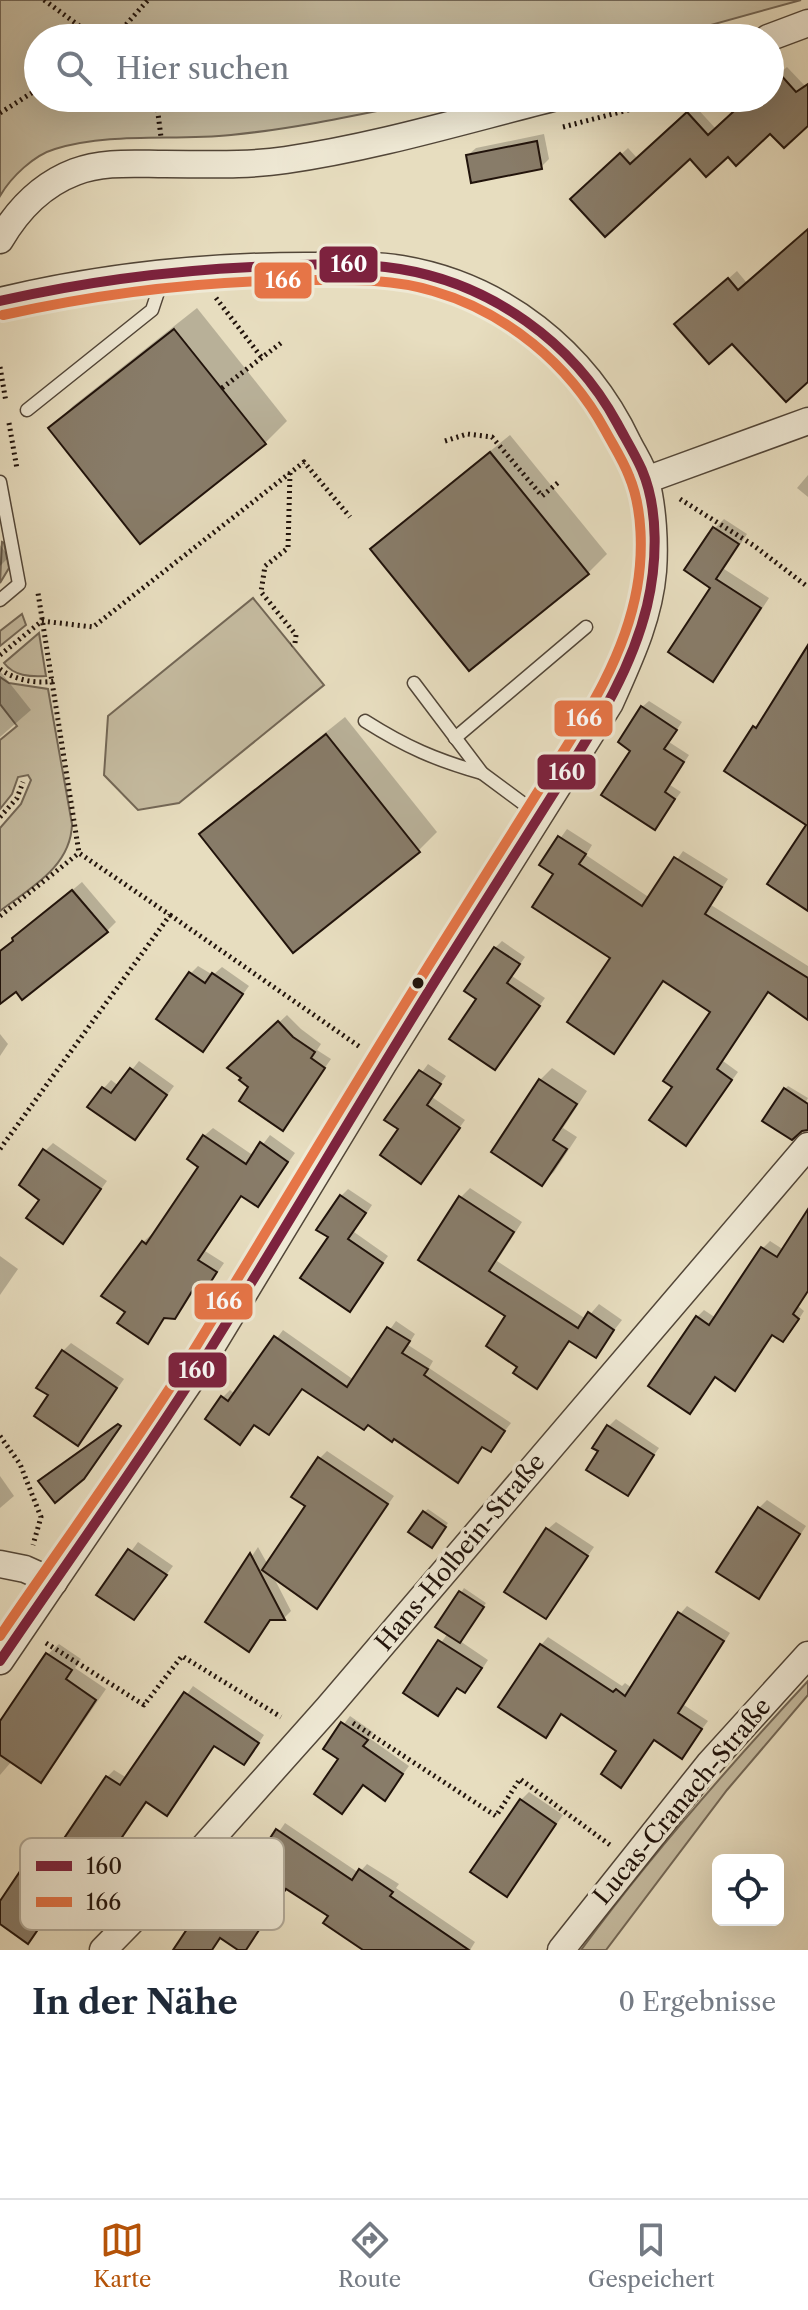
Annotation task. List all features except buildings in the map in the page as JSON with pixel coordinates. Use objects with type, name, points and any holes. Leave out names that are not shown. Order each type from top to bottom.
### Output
[{"type":"street","points":[[784,32],[808,23]]},
{"type":"street","points":[[0,240],[11,221],[33,197],[54,181],[77,171],[102,165],[286,160],[495,112]]},
{"type":"street","points":[[0,301],[42,291],[164,274],[294,266],[401,269],[472,290],[536,327],[561,347],[594,385],[616,417],[646,480],[653,569],[648,606],[638,640],[610,703],[383,1064],[195,1374],[0,1661]]},
{"type":"street","points":[[646,480],[808,421]]},
{"type":"street","name":"Hans-Holbein-Straße","points":[[212,1838],[306,1733],[808,1146]]},
{"type":"street","points":[[13,1567],[54,1582]]},
{"type":"street","name":"Lucas-Cranach-Straße","points":[[561,1950],[709,1764],[808,1655]]},
{"type":"street","name":"Hans-Holbein-Straße","points":[[103,1950],[123,1930]]},
{"type":"lane","points":[[27,410],[152,310],[164,274]]},
{"type":"lane","points":[[0,482],[2,507],[19,584],[0,600]]},
{"type":"lane","points":[[455,738],[586,627]]},
{"type":"lane","points":[[414,683],[482,773],[540,816]]},
{"type":"lane","points":[[365,721],[407,747],[482,773]]},
{"type":"path","points":[[44,0],[77,24]]},
{"type":"path","points":[[127,24],[148,0]]},
{"type":"path","points":[[0,113],[24,98]]},
{"type":"path","points":[[158,112],[164,164]]},
{"type":"path","points":[[196,271],[262,358]]},
{"type":"path","points":[[222,388],[281,343]]},
{"type":"path","points":[[0,367],[18,472]]},
{"type":"path","points":[[445,441],[467,434],[492,437],[542,496],[560,481]]},
{"type":"path","points":[[0,655],[42,621],[93,627],[304,462],[350,517]]},
{"type":"path","points":[[672,471],[681,501],[753,545],[808,587]]},
{"type":"path","points":[[290,473],[288,548],[265,566],[261,592],[296,635],[295,643],[291,645]]},
{"type":"path","points":[[36,578],[79,853],[383,1064]]},
{"type":"path","points":[[0,669],[13,677],[54,681]]},
{"type":"path","points":[[0,817],[17,798],[23,782]]},
{"type":"path","points":[[0,916],[79,853]]},
{"type":"path","points":[[0,1149],[170,915]]},
{"type":"path","points":[[0,1436],[20,1464],[41,1517],[13,1567]]},
{"type":"path","points":[[22,1628],[144,1705],[182,1656],[306,1733]]},
{"type":"path","points":[[373,1736],[496,1816],[520,1779],[604,1841]]},
{"type":"shaded area","points":[[0,0],[801,0],[714,24],[24,24],[24,112],[371,112],[257,132],[209,137],[98,140],[77,144],[55,149],[31,161],[10,181],[0,196]]},
{"type":"shaded area","points":[[2,542],[9,568],[0,583]]},
{"type":"shaded area","points":[[253,598],[324,685],[179,803],[138,810],[104,775],[108,716]]},
{"type":"shaded area","points":[[22,614],[26,625],[0,646],[0,631]]},
{"type":"shaded area","points":[[39,633],[46,676],[23,675],[4,663]]},
{"type":"shaded area","points":[[0,677],[9,683],[48,689],[72,824],[70,839],[57,864],[36,885],[0,911],[0,828],[21,804],[31,780],[28,775],[18,777],[12,794],[0,809],[0,740],[17,726],[0,704]]},
{"type":"shaded area","points":[[808,1681],[808,1695],[727,1790],[606,1950],[581,1950],[691,1812]]},
{"type":"transit line","name":"160","points":[[0,301],[62,288],[157,275],[307,265],[363,265],[400,269],[466,288],[526,321],[553,343],[599,394],[642,470],[648,486],[655,537],[650,590],[640,632],[620,680],[595,727],[414,1015],[196,1372],[0,1661]]},
{"type":"transit line","name":"166","points":[[0,1636],[186,1363],[407,1000],[587,713],[612,666],[631,615],[641,546],[634,489],[618,453],[590,406],[573,383],[533,344],[486,312],[460,300],[416,287],[383,282],[262,281],[150,290],[3,315]]}]
